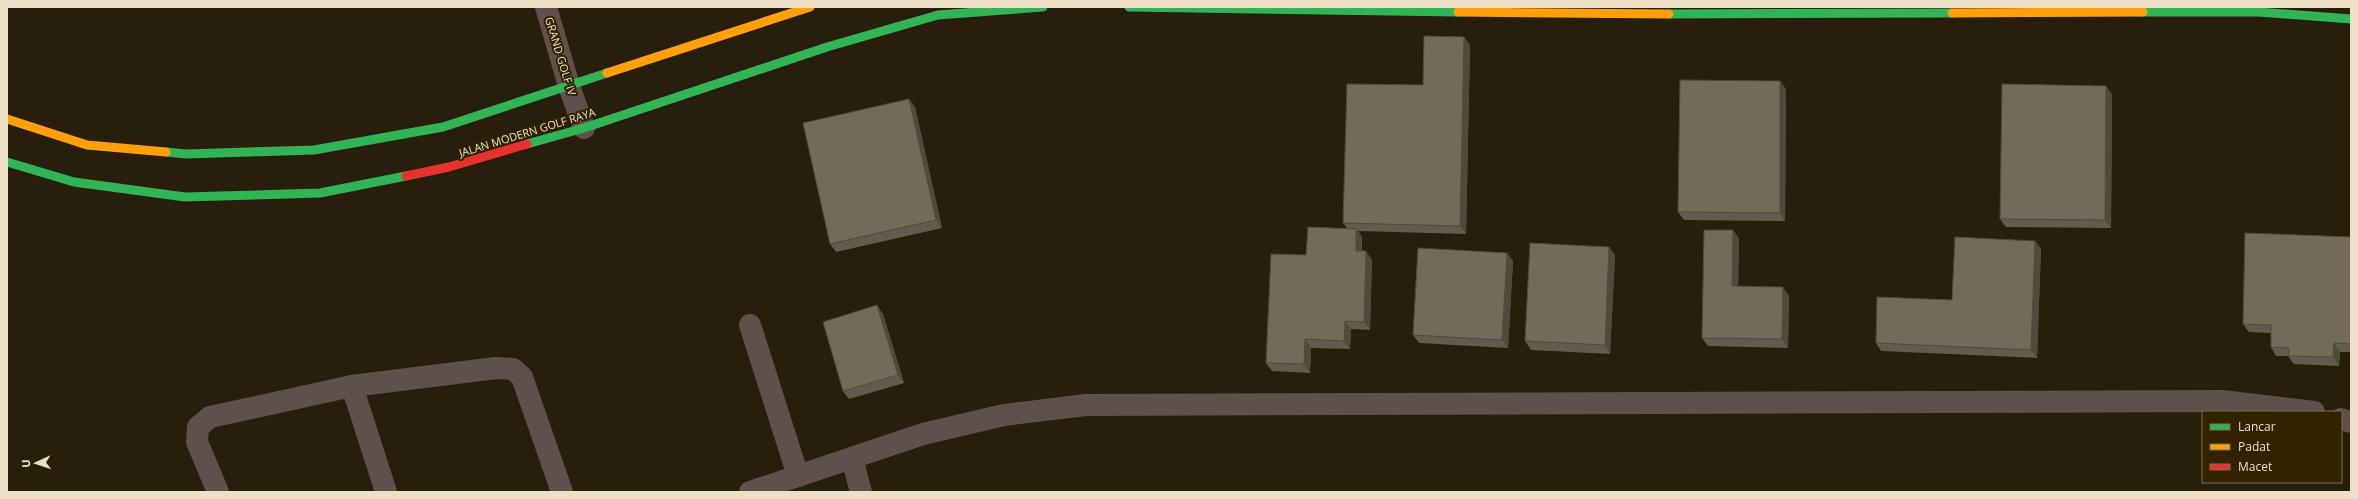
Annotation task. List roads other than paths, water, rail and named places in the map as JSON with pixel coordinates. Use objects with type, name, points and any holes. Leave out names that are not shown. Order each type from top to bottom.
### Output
[{"type":"street","name":"GRAND GOLF IV","points":[[546,7],[569,86],[584,128]]},
{"type":"street","points":[[7,119],[87,145],[186,154],[314,150],[443,127],[810,7]]},
{"type":"street","name":"JALAN MODERN GOLF RAYA","points":[[7,162],[74,182],[186,197],[320,193],[449,167],[584,128],[827,47],[938,15],[1043,7]]},
{"type":"street","points":[[1129,7],[1553,14],[2258,12],[2351,19]]},
{"type":"street","points":[[750,325],[787,483]]},
{"type":"street","points":[[218,492],[197,442],[198,427],[210,417],[352,386],[496,368],[513,368],[522,377],[562,492]]},
{"type":"street","points":[[352,386],[386,492]]},
{"type":"street","points":[[750,492],[787,483],[852,458],[923,434],[1004,415],[1086,405],[2222,401],[2306,411]]},
{"type":"street","points":[[852,458],[861,492]]}]
